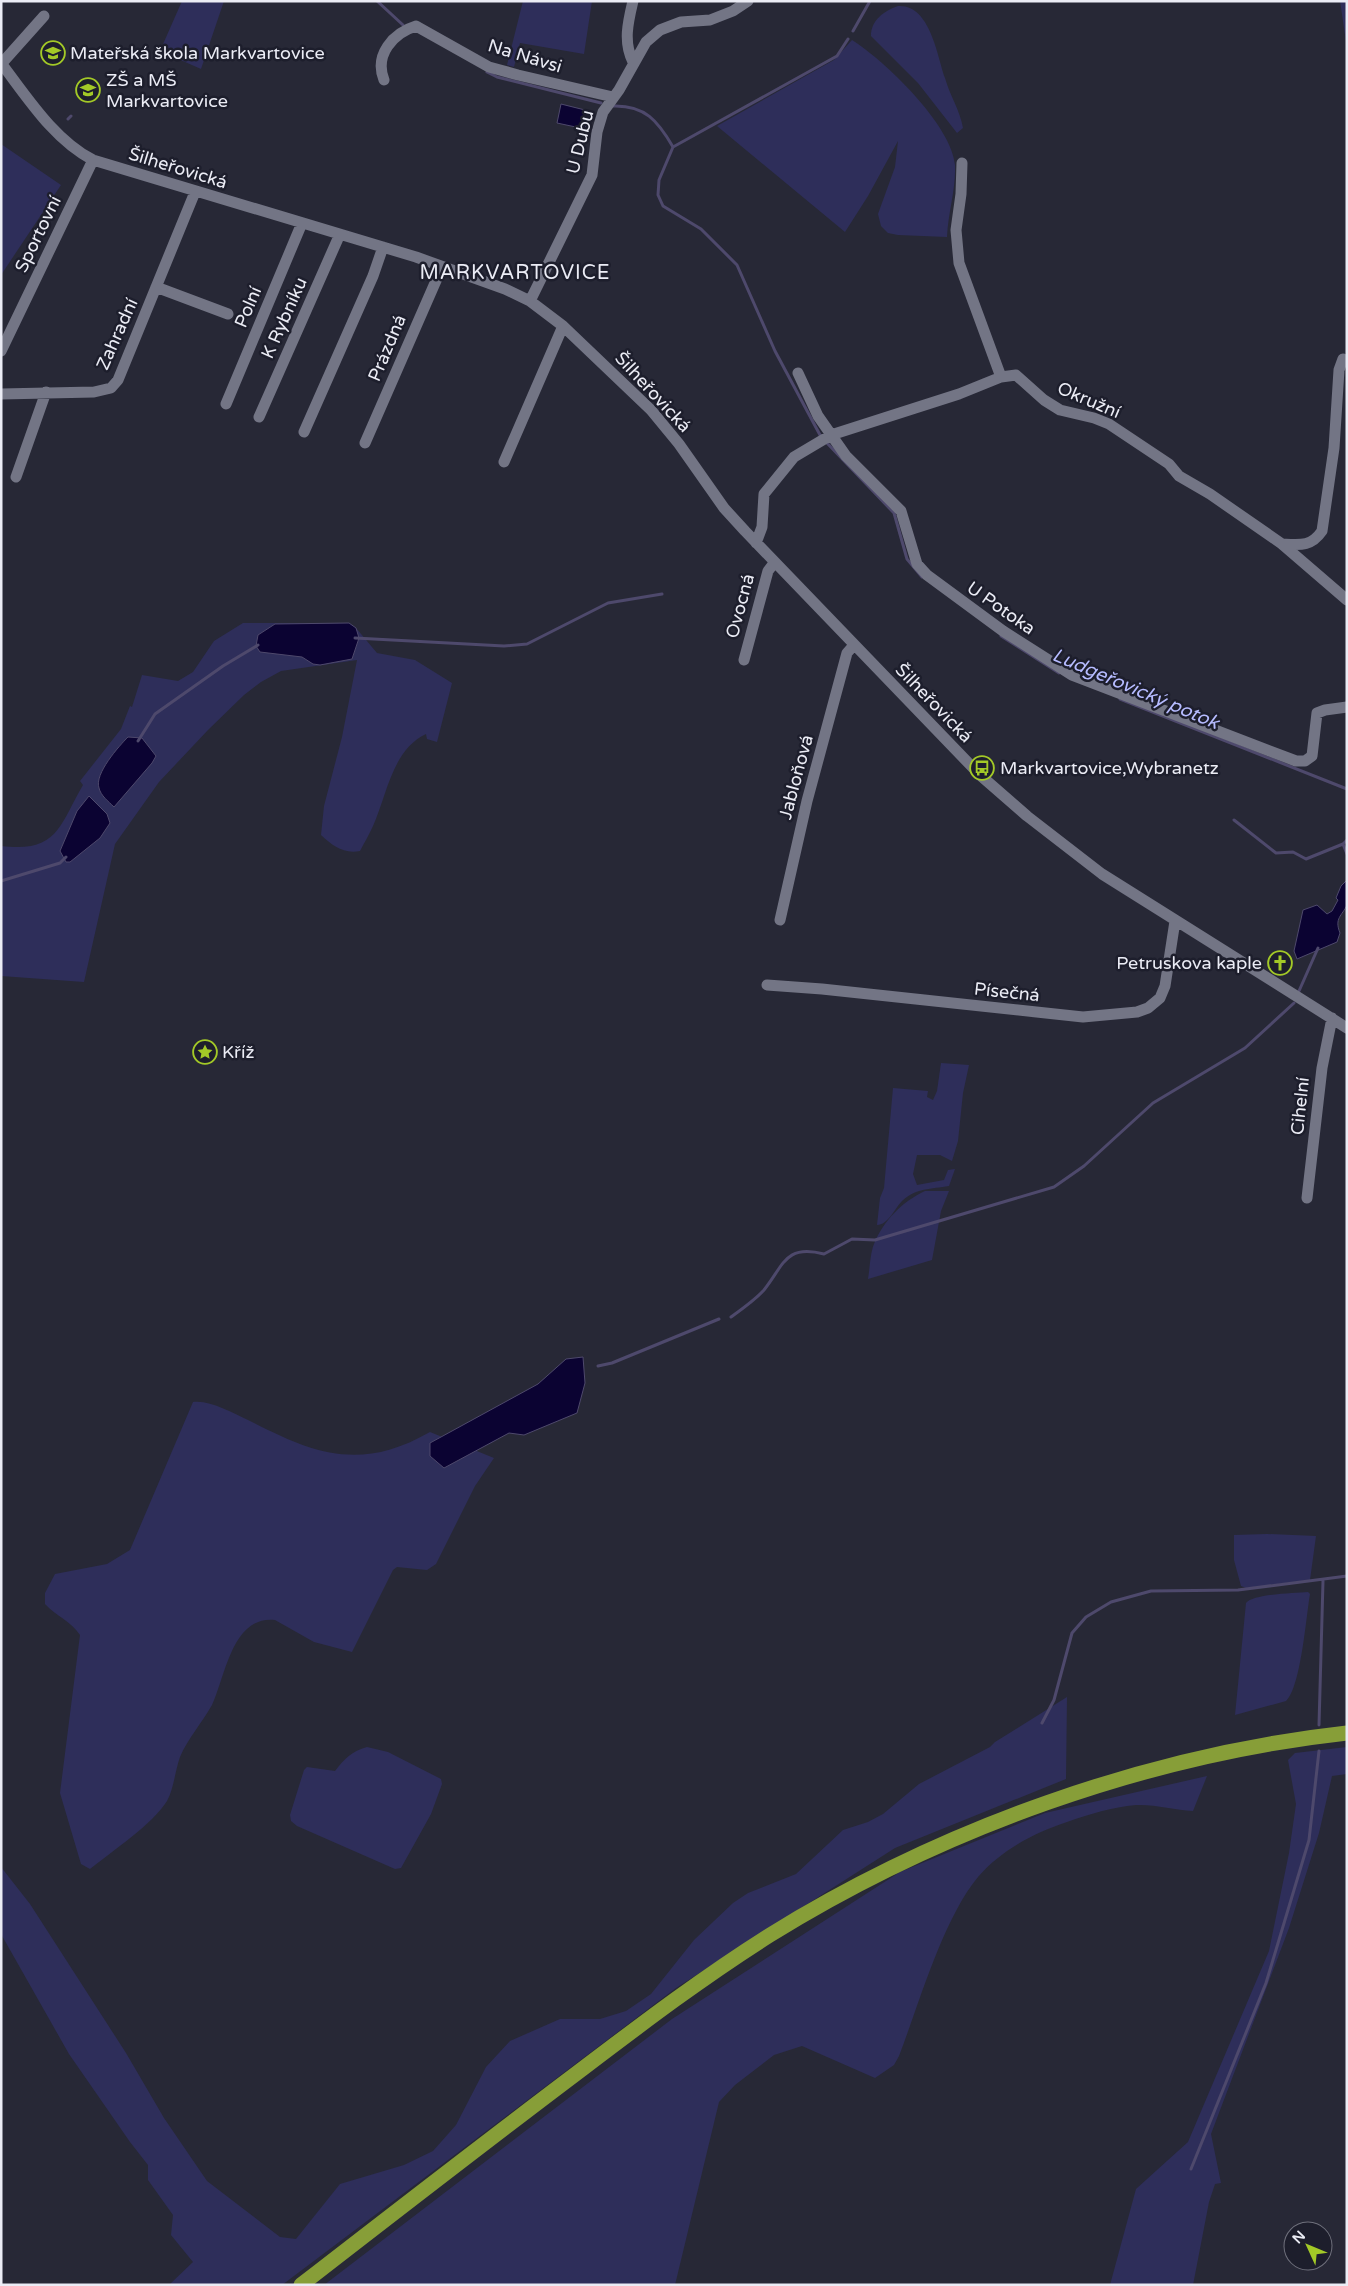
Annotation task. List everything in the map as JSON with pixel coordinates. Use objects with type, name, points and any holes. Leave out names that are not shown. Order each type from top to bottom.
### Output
[{"type":"main road","points":[[301,2285],[709,1975],[770,1935],[863,1883],[982,1828],[1136,1775],[1228,1752],[1347,1733]]},
{"type":"street","points":[[633,1],[626,40],[633,62]]},
{"type":"street","name":"U Dubu","points":[[530,301],[592,175],[597,132],[603,112],[646,42],[660,30],[681,22],[710,20],[733,11],[748,1]]},
{"type":"street","points":[[1,63],[44,16]]},
{"type":"street","name":"Na Návsi","points":[[384,80],[381,64],[388,44],[404,29],[416,26],[489,66],[518,76],[613,97]]},
{"type":"street","name":"Šilheřovická","points":[[1,63],[52,128],[74,148],[93,160],[382,247],[442,267],[530,301],[563,326],[656,415],[724,508],[774,563],[980,775],[1027,816],[1102,874],[1347,1028]]},
{"type":"street","name":"Sportovní","points":[[1,351],[93,160]]},
{"type":"street","points":[[756,543],[762,527],[764,494],[794,457],[831,435],[959,394],[1001,376],[959,263],[956,230],[961,194],[962,162]]},
{"type":"street","name":"Zahradní","points":[[1,394],[94,392],[111,388],[118,380],[195,192]]},
{"type":"street","name":"Polní","points":[[226,404],[302,223]]},
{"type":"street","name":"K Rybníku","points":[[259,417],[340,234]]},
{"type":"street","points":[[304,432],[373,276],[382,247]]},
{"type":"street","name":"Prázdná","points":[[365,443],[442,267]]},
{"type":"street","points":[[156,287],[228,314]]},
{"type":"street","points":[[504,462],[563,326]]},
{"type":"street","points":[[1282,544],[1304,546],[1315,540],[1322,531],[1334,448],[1339,370],[1343,359]]},
{"type":"street","name":"U Potoka","points":[[798,373],[818,416],[846,456],[901,512],[917,564],[945,590],[1046,660],[1080,678],[1296,761],[1305,761],[1312,756],[1317,713],[1347,707]]},
{"type":"street","name":"Okružní","points":[[1001,376],[1016,375],[1044,400],[1060,410],[1094,418],[1109,424],[1170,464],[1179,476],[1210,494],[1282,544],[1347,600]]},
{"type":"street","points":[[16,477],[46,392]]},
{"type":"street","name":"Ovocná","points":[[744,660],[768,571],[774,563]]},
{"type":"street","name":"Jabloňová","points":[[780,920],[809,792],[847,653],[854,645]]},
{"type":"street","name":"Písečná","points":[[767,986],[822,989],[1083,1017],[1132,1013],[1148,1008],[1160,998],[1166,986],[1175,921]]},
{"type":"street","name":"Cihelní","points":[[1307,1198],[1324,1051],[1332,1018]]},
{"type":"shaded area","points":[[182,1],[224,1],[201,69],[160,51]]},
{"type":"shaded area","points":[[523,1],[592,1],[584,54],[520,43],[514,67],[507,65]]},
{"type":"shaded area","points":[[1340,1],[1347,1],[1347,48]]},
{"type":"shaded area","points":[[898,6],[909,8],[918,13],[931,33],[947,85],[962,121],[963,128],[957,133],[918,83],[871,36],[873,25],[879,17]]},
{"type":"shaded area","points":[[852,40],[881,62],[914,95],[930,113],[951,149],[955,174],[947,237],[898,235],[888,233],[881,226],[878,214],[895,167],[898,141],[868,196],[845,232],[717,126],[834,60]]},
{"type":"shaded area","points":[[561,104],[589,111],[585,129],[557,123]]},
{"type":"shaded area","points":[[1,144],[61,185],[1,275]]},
{"type":"shaded area","points":[[243,623],[349,623],[356,628],[377,653],[415,660],[452,683],[437,742],[427,739],[426,734],[405,751],[392,774],[378,814],[360,851],[343,850],[330,843],[321,835],[324,806],[342,737],[357,660],[281,671],[261,682],[244,695],[208,730],[159,782],[115,844],[84,982],[1,976],[1,846],[20,847],[34,845],[46,841],[54,834],[62,824],[83,785],[80,781],[121,729],[130,706],[132,707],[142,675],[178,681],[193,672],[214,641]]},
{"type":"shaded area","points":[[349,623],[356,628],[359,638],[352,659],[320,665],[313,664],[302,657],[260,652],[256,646],[258,635],[275,624]]},
{"type":"shaded area","points":[[128,737],[142,738],[156,756],[114,807],[101,794],[98,782],[108,761]]},
{"type":"shaded area","points":[[89,796],[107,814],[110,823],[100,838],[70,862],[66,862],[60,851],[77,811]]},
{"type":"shaded area","points":[[1347,880],[1347,905],[1338,920],[1340,933],[1337,942],[1297,959],[1294,951],[1303,910],[1317,905],[1327,914],[1332,911],[1338,900],[1336,898],[1341,886]]},
{"type":"shaded area","points":[[941,1063],[969,1065],[963,1093],[958,1141],[952,1161],[940,1155],[917,1155],[913,1174],[917,1185],[944,1180],[948,1170],[955,1169],[949,1186],[924,1190],[907,1197],[885,1222],[877,1225],[880,1198],[884,1188],[893,1088],[928,1091],[927,1097],[933,1100],[937,1091]]},
{"type":"shaded area","points":[[925,1191],[949,1191],[941,1211],[932,1260],[868,1279],[873,1248],[883,1227],[909,1200]]},
{"type":"shaded area","points":[[583,1357],[585,1383],[577,1413],[524,1435],[509,1433],[444,1468],[430,1456],[430,1443],[538,1384],[566,1359]]},
{"type":"shaded area","points":[[193,1402],[214,1405],[294,1442],[338,1454],[359,1455],[381,1452],[405,1444],[430,1432],[494,1458],[475,1486],[436,1564],[427,1570],[397,1567],[393,1570],[352,1652],[314,1642],[275,1620],[260,1621],[249,1627],[232,1650],[212,1705],[183,1750],[167,1801],[161,1810],[142,1828],[90,1869],[81,1864],[60,1793],[80,1635],[45,1604],[45,1593],[55,1574],[107,1564],[130,1550]]},
{"type":"shaded area","points":[[1234,1535],[1316,1536],[1310,1580],[1246,1588],[1241,1586],[1234,1560]]},
{"type":"shaded area","points":[[1308,1592],[1310,1594],[1302,1651],[1296,1682],[1291,1693],[1286,1701],[1235,1715],[1246,1603],[1265,1596]]},
{"type":"shaded area","points":[[1067,1697],[1066,1779],[895,1848],[676,1988],[282,2285],[169,2285],[193,2262],[171,2235],[173,2215],[148,2180],[148,2165],[69,2054],[1,1934],[1,1867],[30,1904],[126,2053],[164,2118],[207,2181],[280,2237],[296,2239],[340,2184],[404,2165],[433,2151],[456,2125],[486,2067],[510,2041],[560,2019],[600,2019],[626,2011],[651,1994],[694,1940],[733,1903],[748,1893],[796,1874],[843,1830],[868,1822],[883,1814],[919,1784],[990,1747]]},
{"type":"shaded area","points":[[367,1747],[388,1752],[441,1779],[442,1784],[431,1814],[401,1868],[395,1869],[297,1826],[291,1821],[290,1815],[304,1770],[307,1767],[335,1771],[349,1756]]},
{"type":"shaded area","points":[[1347,1747],[1347,1774],[1332,1776],[1319,1833],[1289,1928],[1211,2134],[1221,2183],[1215,2184],[1209,2202],[1193,2285],[1110,2285],[1136,2189],[1188,2142],[1269,1951],[1289,1853],[1296,1804],[1288,1760],[1295,1753]]},
{"type":"shaded area","points":[[1207,1776],[1193,1811],[1136,1805],[1101,1811],[1055,1826],[1030,1837],[987,1867],[965,1895],[943,1938],[899,2056],[894,2065],[875,2078],[802,2046],[774,2055],[735,2085],[719,2102],[675,2285],[324,2285],[672,2019],[900,1872],[1045,1813]]},
{"type":"waterway","name":"Ludgeřovický potok","points":[[377,1],[403,25]]},
{"type":"waterway","points":[[853,31],[870,1]]},
{"type":"waterway","points":[[673,147],[837,56],[848,39]]},
{"type":"waterway","name":"Ludgeřovický potok","points":[[487,72],[497,77],[601,103]]},
{"type":"waterway","name":"Ludgeřovický potok","points":[[613,106],[634,108],[649,116],[662,129],[673,147],[659,180],[658,195],[663,206],[701,229],[737,265],[775,351],[820,435]]},
{"type":"waterway","points":[[68,119],[71,116]]},
{"type":"waterway","name":"Ludgeřovický potok","points":[[826,442],[894,513],[907,559],[922,577]]},
{"type":"waterway","points":[[355,638],[504,646],[527,644],[608,603],[662,594]]},
{"type":"waterway","name":"Ludgeřovický potok","points":[[1001,636],[1059,673]]},
{"type":"waterway","points":[[138,741],[155,714],[223,666],[258,645]]},
{"type":"waterway","name":"Ludgeřovický potok","points":[[1120,699],[1347,789]]},
{"type":"waterway","points":[[1234,820],[1276,853],[1293,852],[1306,859],[1343,844]]},
{"type":"waterway","points":[[1347,840],[1343,844],[1347,854]]},
{"type":"waterway","points":[[1,881],[60,863],[66,857]]},
{"type":"waterway","points":[[1299,991],[1318,948]]},
{"type":"waterway","points":[[731,1317],[764,1290],[781,1265],[793,1254],[801,1252],[824,1254],[852,1239],[875,1240],[1054,1187],[1084,1166],[1153,1103],[1245,1048],[1294,1003]]},
{"type":"waterway","points":[[598,1366],[612,1363],[719,1319]]},
{"type":"waterway","points":[[1042,1723],[1054,1700],[1072,1633],[1086,1617],[1111,1602],[1151,1591],[1238,1590],[1347,1576]]},
{"type":"waterway","points":[[1319,1725],[1323,1581]]},
{"type":"waterway","points":[[1191,2169],[1266,1983],[1309,1840],[1319,1751]]},
{"type":"place","name":"Mateřská škola Markvartovice","points":[[53,53]]},
{"type":"place","name":"ZŠ a MŠ Markvartovice","points":[[88,90]]},
{"type":"place","name":"Markvartovice,Wybranetz","points":[[982,768]]},
{"type":"place","name":"Petruskova kaple","points":[[1280,963]]},
{"type":"place","name":"Kříž","points":[[205,1052]]},
{"type":"district","name":"MARKVARTOVICE","points":[[515,272]]}]
